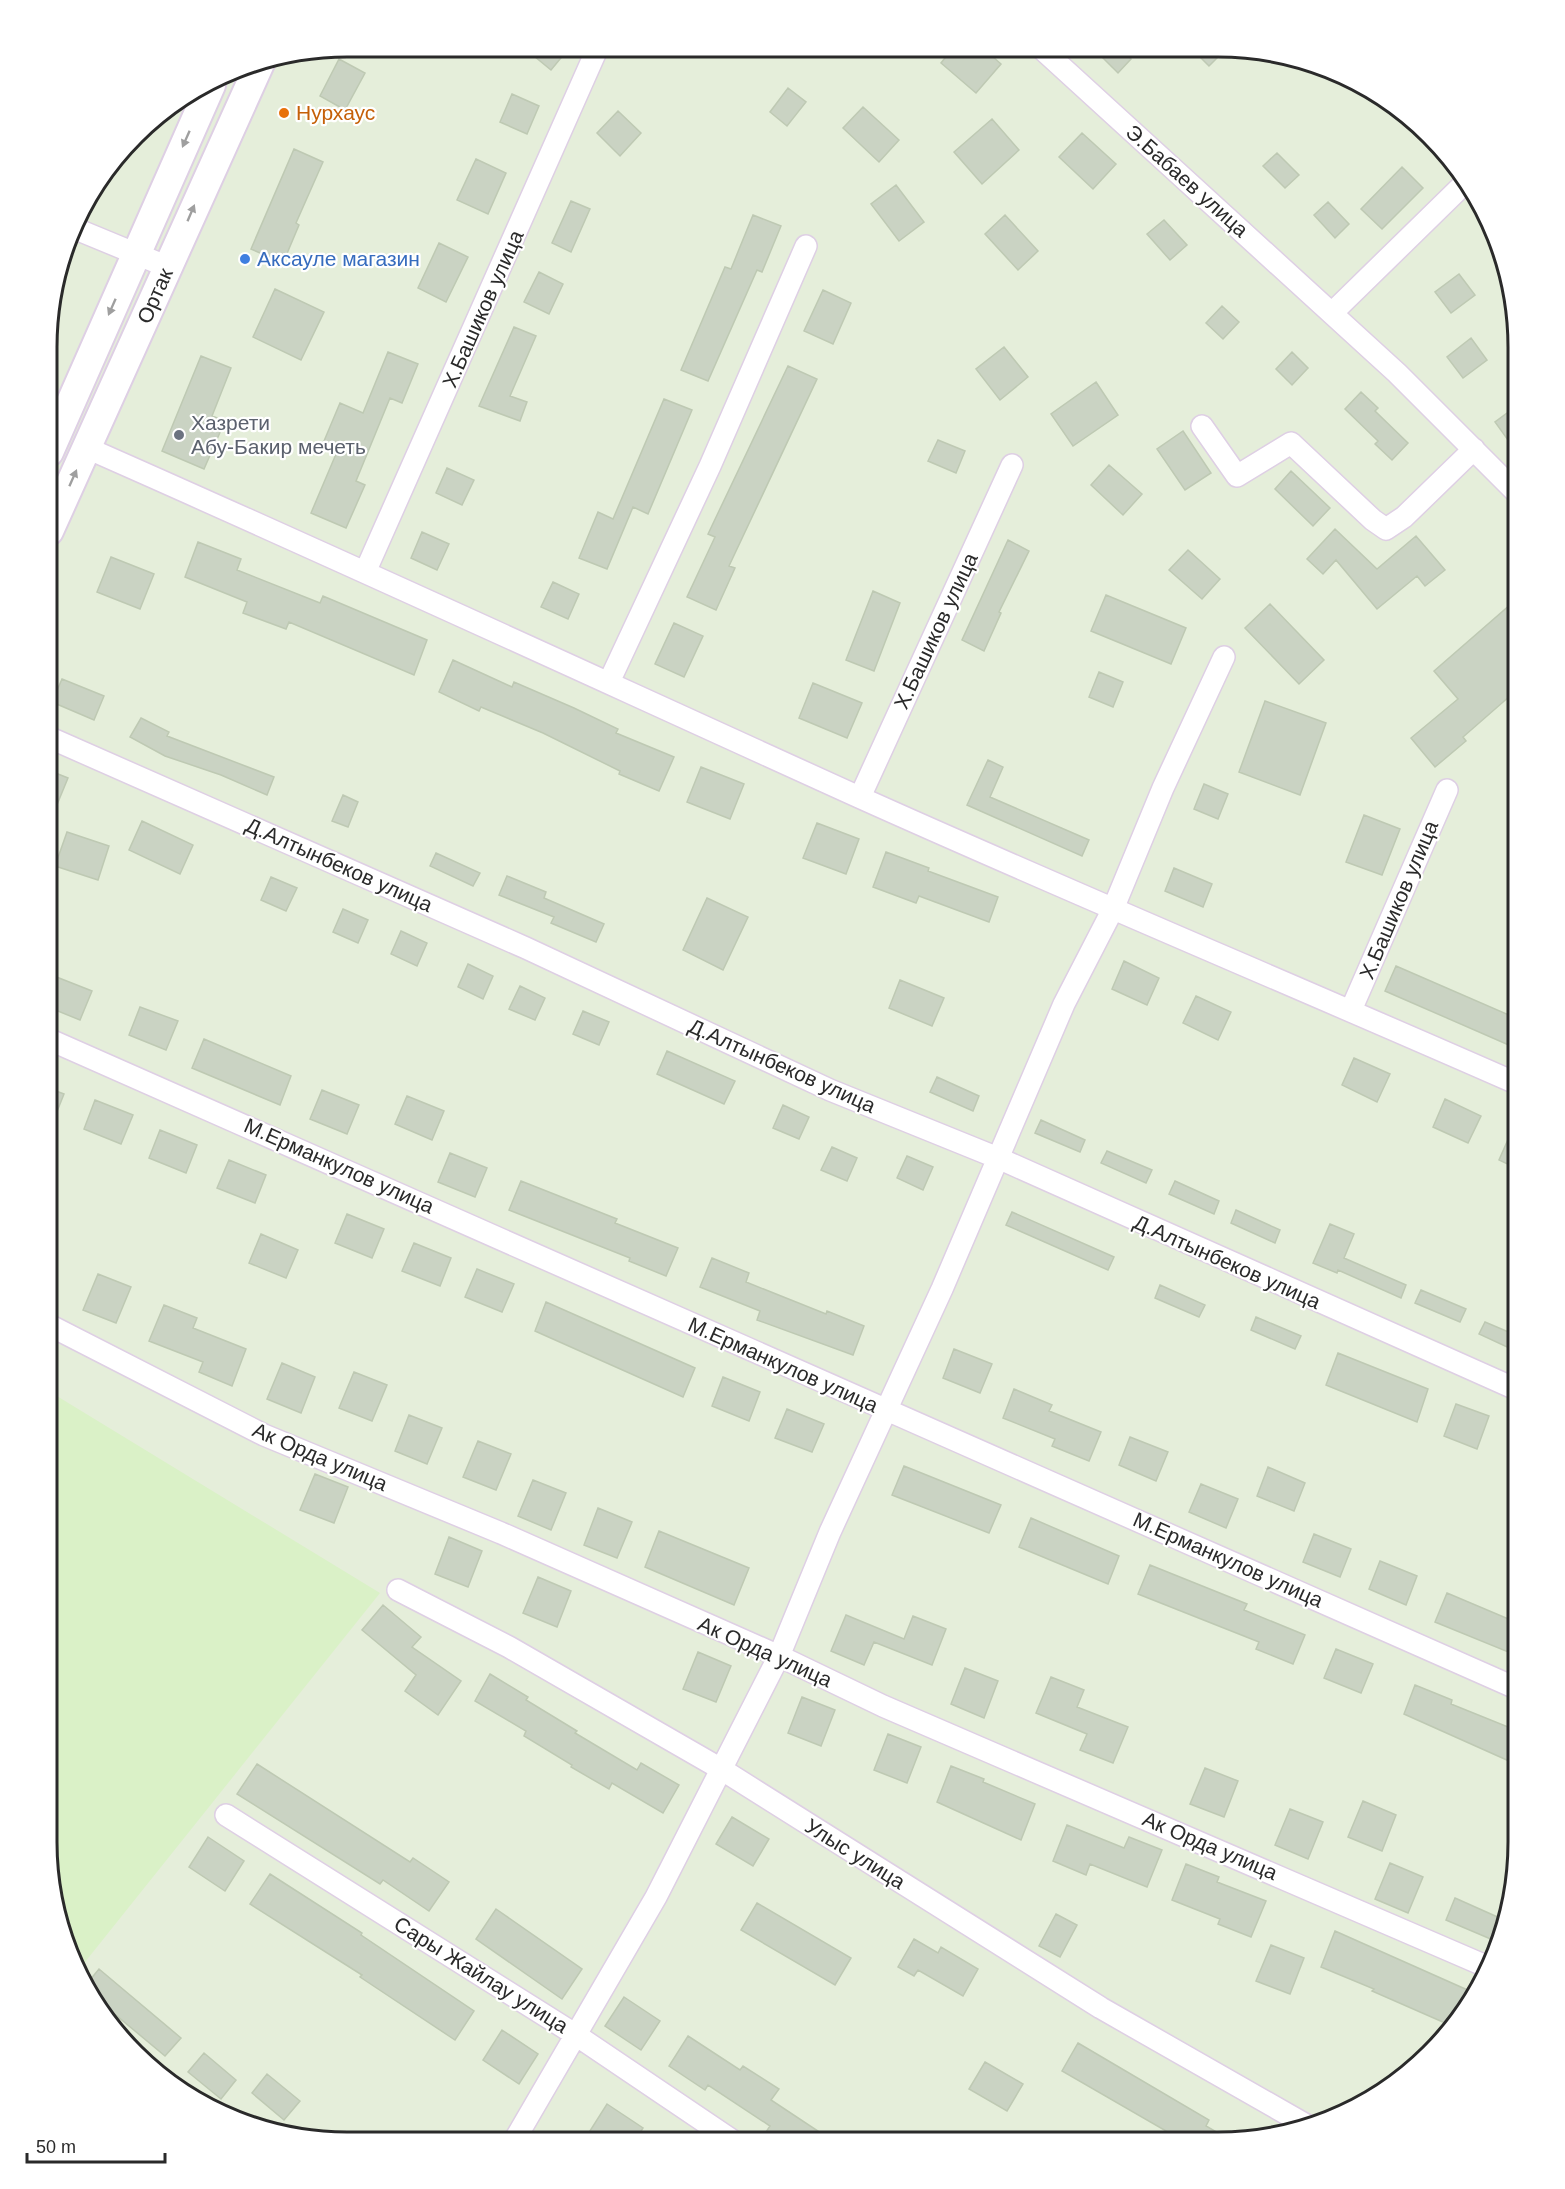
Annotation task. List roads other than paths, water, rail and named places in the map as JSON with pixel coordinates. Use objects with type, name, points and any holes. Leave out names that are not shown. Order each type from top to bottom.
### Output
[{"type":"street","name":"Х.Башиков улица","points":[[366,570],[594,57]]},
{"type":"street","name":"Э.Бабаев улица","points":[[1052,57],[1332,314],[1508,484]]},
{"type":"street","name":"Ортак","points":[[57,514],[256,71]]},
{"type":"street","name":"Ортак","points":[[57,434],[208,93]]},
{"type":"street","points":[[1332,314],[1460,188]]},
{"type":"street","points":[[81,231],[168,267]]},
{"type":"street","points":[[609,682],[710,466],[806,246]]},
{"type":"street","points":[[1202,426],[1236,476],[1291,443],[1373,520],[1386,529],[1404,518],[1474,449]]},
{"type":"street","points":[[87,448],[366,570],[512,641],[609,682],[860,797],[1508,1080]]},
{"type":"street","name":"Х.Башиков улица","points":[[860,797],[1012,465]]},
{"type":"street","points":[[519,2132],[656,1897],[779,1656],[830,1532],[942,1289],[1064,1004],[1113,909],[1163,788],[1224,657]]},
{"type":"street","name":"Д.Алтынбеков улица","points":[[57,740],[526,948],[830,1090],[998,1158],[1508,1386]]},
{"type":"street","name":"Х.Башиков улица","points":[[1351,1010],[1447,790]]},
{"type":"street","name":"М.Ерманкулов улица","points":[[57,1043],[428,1205],[885,1411],[1123,1513],[1508,1685]]},
{"type":"street","name":"Ак Орда улица","points":[[57,1329],[264,1435],[501,1533],[779,1656],[883,1706],[1481,1964]]},
{"type":"street","name":"Улыс улица","points":[[398,1590],[509,1647],[721,1769],[1101,2008],[1298,2121]]},
{"type":"street","name":"Сары Жайлау улица","points":[[226,1815],[576,2035],[720,2132]]},
{"type":"place","name":"Нурхаус","points":[[284,113]]},
{"type":"place","name":"Аксауле магазин","points":[[245,259]]},
{"type":"place","name":"Хазрети Абу-Бакир мечеть","points":[[179,435]]}]
